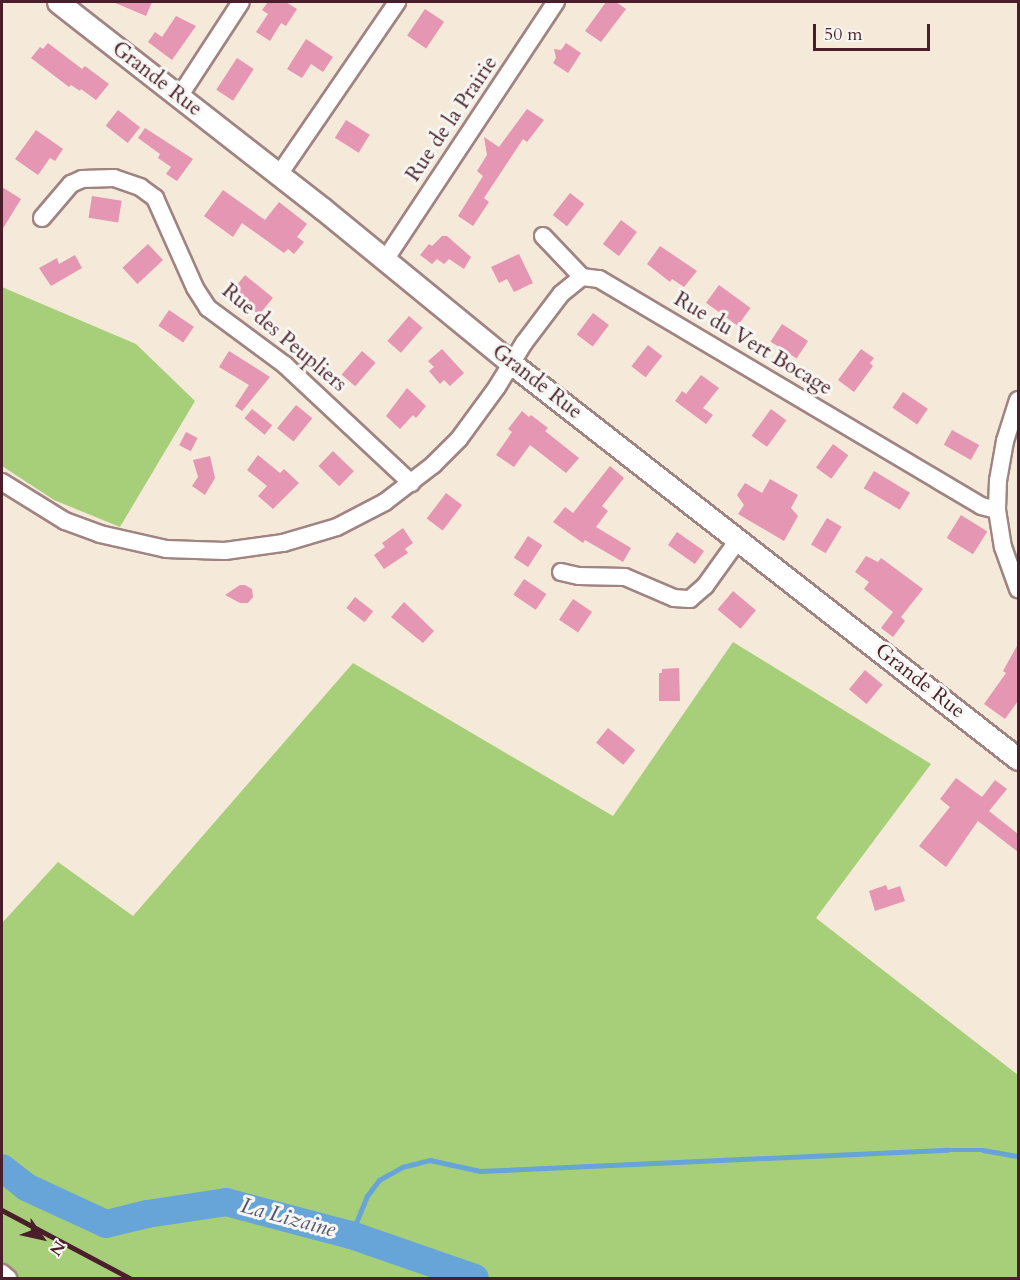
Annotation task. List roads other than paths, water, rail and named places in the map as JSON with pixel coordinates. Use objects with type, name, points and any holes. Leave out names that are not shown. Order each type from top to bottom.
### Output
[{"type":"street","name":"Grande Rue","points":[[58,2],[385,260],[511,363],[1018,759]]},
{"type":"street","points":[[179,97],[241,2]]},
{"type":"street","points":[[278,176],[397,2]]},
{"type":"street","name":"Rue de la Prairie","points":[[385,260],[556,2]]},
{"type":"street","name":"Rue des Peupliers","points":[[42,218],[70,184],[82,179],[114,178],[140,186],[155,198],[195,288],[208,308],[285,365],[411,483]]},
{"type":"street","points":[[2,482],[65,521],[100,534],[166,549],[225,551],[283,543],[337,527],[385,502],[411,483],[459,440],[561,294],[582,277],[543,236]]},
{"type":"street","name":"Rue du Vert Bocage","points":[[582,277],[599,279],[981,506],[997,510]]},
{"type":"street","points":[[1018,400],[1005,441],[997,510],[1003,547],[1018,589]]},
{"type":"street","points":[[561,572],[579,576],[625,577],[674,598],[690,599],[705,586],[738,540]]},
{"type":"street","points":[[2,1273],[8,1278]]},
{"type":"waterway","points":[[351,1235],[367,1196],[379,1180],[402,1167],[430,1160],[480,1171],[948,1150],[983,1150],[1018,1156]]},
{"type":"waterway","name":"La Lizaine","points":[[2,1168],[26,1187],[106,1224],[147,1214],[226,1202],[351,1235],[475,1278]]},
{"type":"railway","points":[[2,1210],[130,1278]]}]
